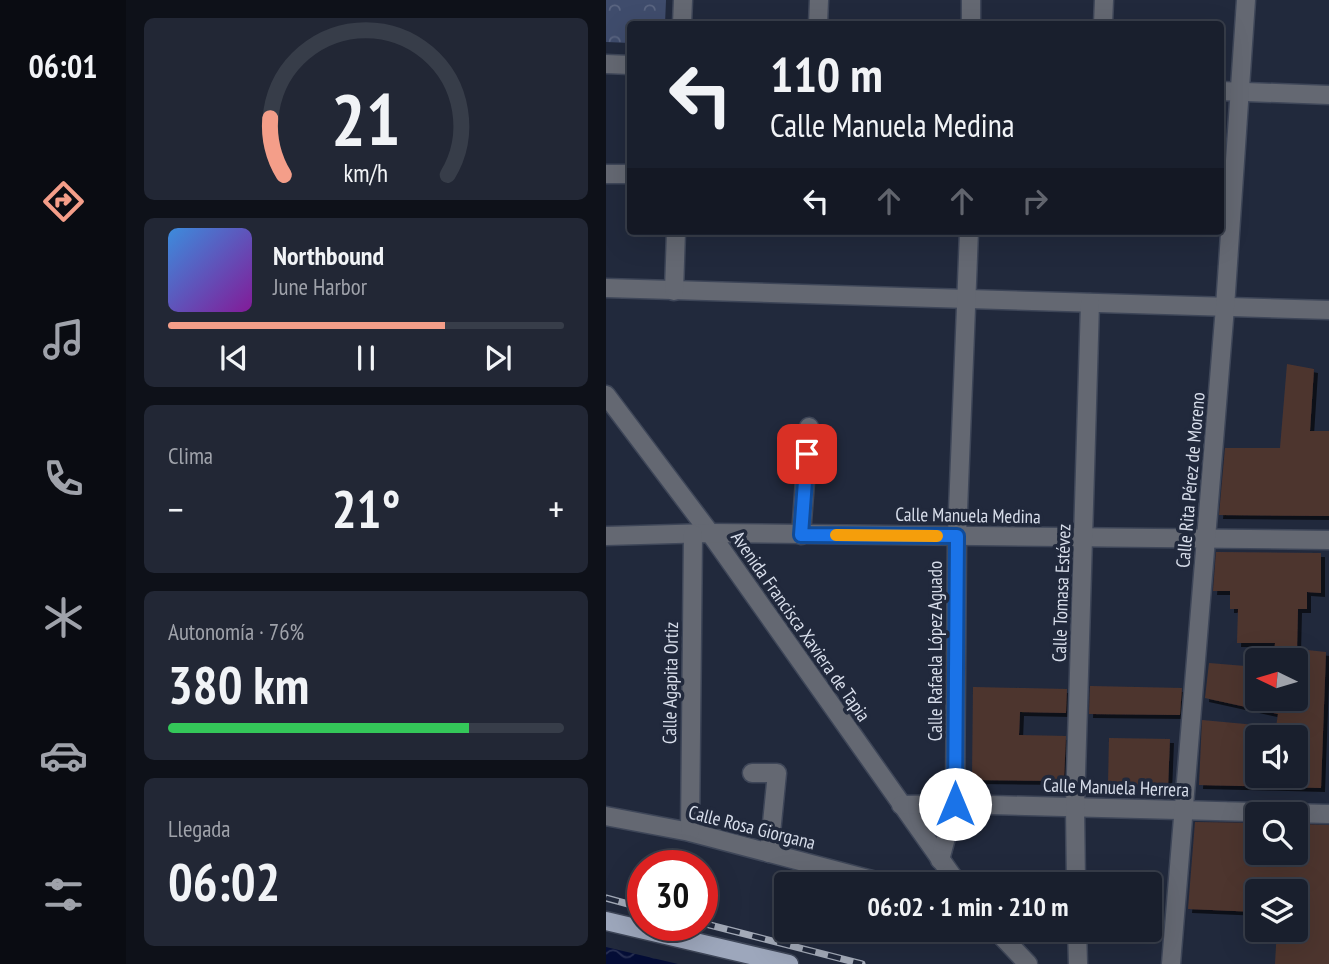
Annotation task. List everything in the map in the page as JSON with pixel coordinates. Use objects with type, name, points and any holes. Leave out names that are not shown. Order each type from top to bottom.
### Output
[{"type":"main road","points":[[606,921],[789,964]]},
{"type":"street","points":[[682,21],[683,0]]},
{"type":"street","points":[[818,21],[819,0]]},
{"type":"street","points":[[971,0],[971,21]]},
{"type":"street","points":[[1103,21],[1104,0]]},
{"type":"street","name":"Calle Rita Pérez de Moreno","points":[[1171,964],[1225,307],[1246,0]]},
{"type":"street","points":[[606,64],[627,65]]},
{"type":"street","points":[[1224,91],[1329,95]]},
{"type":"street","points":[[606,174],[627,174]]},
{"type":"street","points":[[674,290],[676,235]]},
{"type":"street","name":"Calle Rafaela López Aguado","points":[[940,860],[955,804],[957,536],[969,235]]},
{"type":"street","points":[[606,288],[1329,310]]},
{"type":"street","name":"Calle Tomasa Estévez","points":[[1076,872],[1075,807],[1090,303]]},
{"type":"street","name":"Avenida Francisca Xaviera de Tapia","points":[[609,404],[949,872]]},
{"type":"street","points":[[801,535],[809,427]]},
{"type":"street","name":"Calle Manuela Medina","points":[[606,536],[701,533],[1329,540]]},
{"type":"street","name":"Calle Agapita Ortiz","points":[[690,832],[701,533]]},
{"type":"street","points":[[752,773],[777,773],[769,853]]},
{"type":"street","name":"Calle Manuela Herrera","points":[[901,805],[955,804],[1329,814]]},
{"type":"street","name":"Calle Rosa Giorgana","points":[[606,816],[690,832],[841,872]]},
{"type":"street","points":[[1008,942],[1028,964]]},
{"type":"street","points":[[1077,942],[1078,964]]},
{"type":"green space","points":[[606,0],[666,0],[665,21],[627,21],[627,43],[606,42]]},
{"type":"water","points":[[606,947],[678,964],[606,964]]},
{"type":"building","points":[[1287,364],[1314,369],[1310,431],[1330,431],[1330,516],[1219,515],[1225,448],[1280,448]]},
{"type":"building","points":[[1216,552],[1321,553],[1321,593],[1307,592],[1307,609],[1298,609],[1297,648],[1275,648],[1275,643],[1237,643],[1238,609],[1230,609],[1230,591],[1213,591]]},
{"type":"building","points":[[1308,650],[1326,652],[1321,788],[1308,788],[1308,725],[1276,725],[1278,714],[1264,711],[1308,711]]},
{"type":"building","points":[[1209,663],[1245,666],[1245,707],[1205,698]]},
{"type":"building","points":[[1090,686],[1182,688],[1180,715],[1089,714]]},
{"type":"building","points":[[973,687],[1067,689],[1066,713],[1020,712],[1019,735],[1066,736],[1064,781],[972,780]]},
{"type":"building","points":[[1202,720],[1255,725],[1245,725],[1245,786],[1199,785]]},
{"type":"building","points":[[1109,738],[1170,739],[1168,788],[1108,786]]},
{"type":"building","points":[[1195,822],[1245,823],[1245,865],[1308,865],[1308,824],[1330,825],[1330,964],[1275,964],[1276,942],[1308,942],[1308,879],[1245,879],[1245,911],[1188,909]]},
{"type":"railway","points":[[606,898],[627,904]]},
{"type":"railway","points":[[718,927],[862,964]]},
{"type":"slow traffic","points":[[836,535],[937,536]]},
{"type":"route","points":[[807,454],[801,535],[957,536],[955,804]]}]
